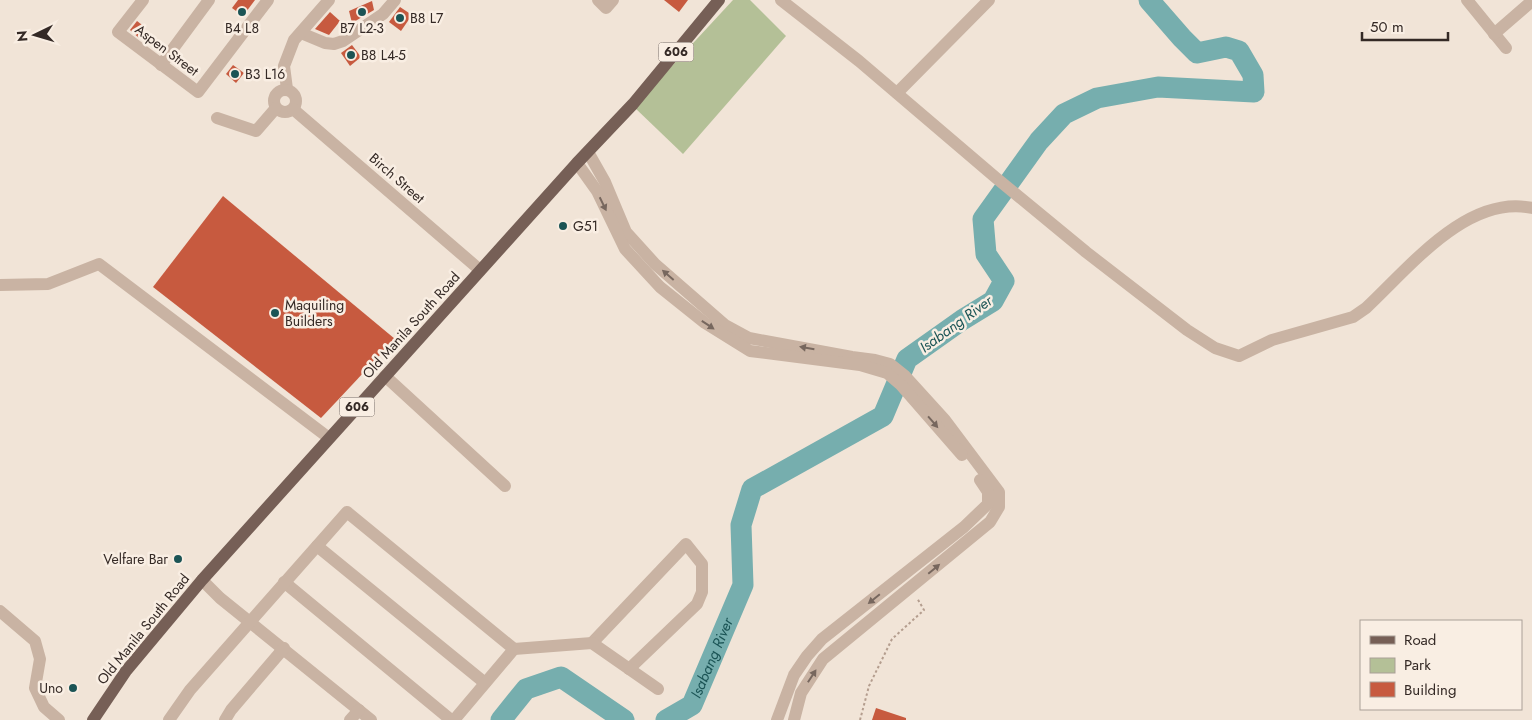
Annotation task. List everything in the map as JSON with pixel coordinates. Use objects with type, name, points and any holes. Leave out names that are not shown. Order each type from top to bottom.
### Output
[{"type":"main road","name":"Old Manila South Road","points":[[93,720],[126,671],[202,580],[480,270],[633,104],[719,0]]},
{"type":"street","name":"Aspen Street","points":[[143,0],[118,32],[198,92],[268,0]]},
{"type":"street","points":[[161,64],[209,0]]},
{"type":"street","points":[[287,89],[284,66],[294,40],[329,0]]},
{"type":"street","points":[[301,33],[325,43],[334,44],[344,41],[383,14],[396,0]]},
{"type":"street","points":[[598,0],[606,8],[613,0]]},
{"type":"street","points":[[781,0],[859,61],[1086,252],[1186,330],[1215,348],[1238,356],[1272,340],[1353,317],[1366,308],[1445,234],[1474,215],[1521,205],[1532,208]]},
{"type":"street","points":[[897,93],[989,0]]},
{"type":"street","points":[[1467,0],[1506,48]]},
{"type":"street","points":[[1494,34],[1530,1]]},
{"type":"street","points":[[287,89],[294,93],[297,101],[293,109],[283,112],[276,108],[274,99],[278,92],[287,89]]},
{"type":"street","points":[[217,118],[256,131],[276,108]]},
{"type":"street","name":"Birch Street","points":[[293,109],[480,270]]},
{"type":"street","points":[[588,152],[605,182],[626,232],[655,264],[725,325],[749,338],[875,360],[903,380],[945,420],[999,492],[999,507],[990,522],[823,659],[800,693],[794,720]]},
{"type":"street","points":[[577,163],[597,191],[626,249],[660,287],[704,324],[750,351],[888,369]]},
{"type":"street","points":[[0,285],[48,284],[99,264],[329,438]]},
{"type":"street","points":[[386,376],[505,486]]},
{"type":"street","points":[[777,720],[794,675],[822,639],[964,527],[988,504],[988,492],[966,459],[903,380]]},
{"type":"street","points":[[169,720],[190,690],[249,621],[347,512],[514,649],[592,643],[658,689]]},
{"type":"street","points":[[592,643],[686,544],[702,564],[702,592],[697,604],[629,669]]},
{"type":"street","points":[[318,546],[485,684]]},
{"type":"street","points":[[202,580],[220,598],[371,720]]},
{"type":"street","points":[[284,582],[452,720],[514,649]]},
{"type":"street","points":[[892,585],[899,597]]},
{"type":"street","points":[[0,611],[35,641],[40,659],[35,688],[44,707],[58,720]]},
{"type":"street","points":[[225,720],[231,710],[284,648]]},
{"type":"street","points":[[350,720],[359,710]]},
{"type":"path","points":[[860,720],[869,686],[892,639],[924,610],[911,588]]},
{"type":"green space","points":[[733,0],[750,0],[786,36],[683,154],[634,107]]},
{"type":"building","name":"B4 L8","points":[[238,0],[255,0],[243,16],[232,8]]},
{"type":"building","points":[[664,0],[688,0],[679,12]]},
{"type":"building","name":"B7 L2-3","points":[[372,1],[374,10],[352,23],[349,11]]},
{"type":"building","name":"B8 L7","points":[[400,7],[412,15],[401,31],[389,22]]},
{"type":"building","points":[[330,12],[340,21],[329,35],[315,29]]},
{"type":"building","points":[[137,21],[146,28],[139,38],[130,30]]},
{"type":"building","name":"B8 L4-5","points":[[352,45],[361,57],[350,66],[341,53]]},
{"type":"building","name":"B3 L16","points":[[233,65],[244,73],[236,83],[226,74]]},
{"type":"building","name":"Maquiling Builders","points":[[223,196],[395,339],[321,418],[153,287]]},
{"type":"building","points":[[876,708],[906,718],[906,720],[872,720]]},
{"type":"waterway","name":"Isabang River","points":[[666,720],[692,705],[743,585],[741,525],[752,489],[883,416],[907,359],[962,320],[993,301],[1004,281],[986,254],[983,219],[1039,141],[1064,114],[1097,98],[1158,87],[1254,92],[1253,75],[1239,51],[1226,47],[1197,53],[1149,0]]},
{"type":"waterway","name":"Isabang River","points":[[501,720],[526,689],[561,677],[624,720]]},
{"type":"place","name":"B4 L8","points":[[242,12]]},
{"type":"place","name":"B7 L2-3","points":[[362,12]]},
{"type":"place","name":"B8 L7","points":[[400,18]]},
{"type":"place","name":"B8 L4-5","points":[[351,55]]},
{"type":"place","name":"B3 L16","points":[[235,74]]},
{"type":"place","name":"G51","points":[[563,226]]},
{"type":"place","name":"Maquiling Builders","points":[[275,313]]},
{"type":"place","name":"Velfare Bar","points":[[178,559]]},
{"type":"place","name":"Uno","points":[[73,688]]}]
